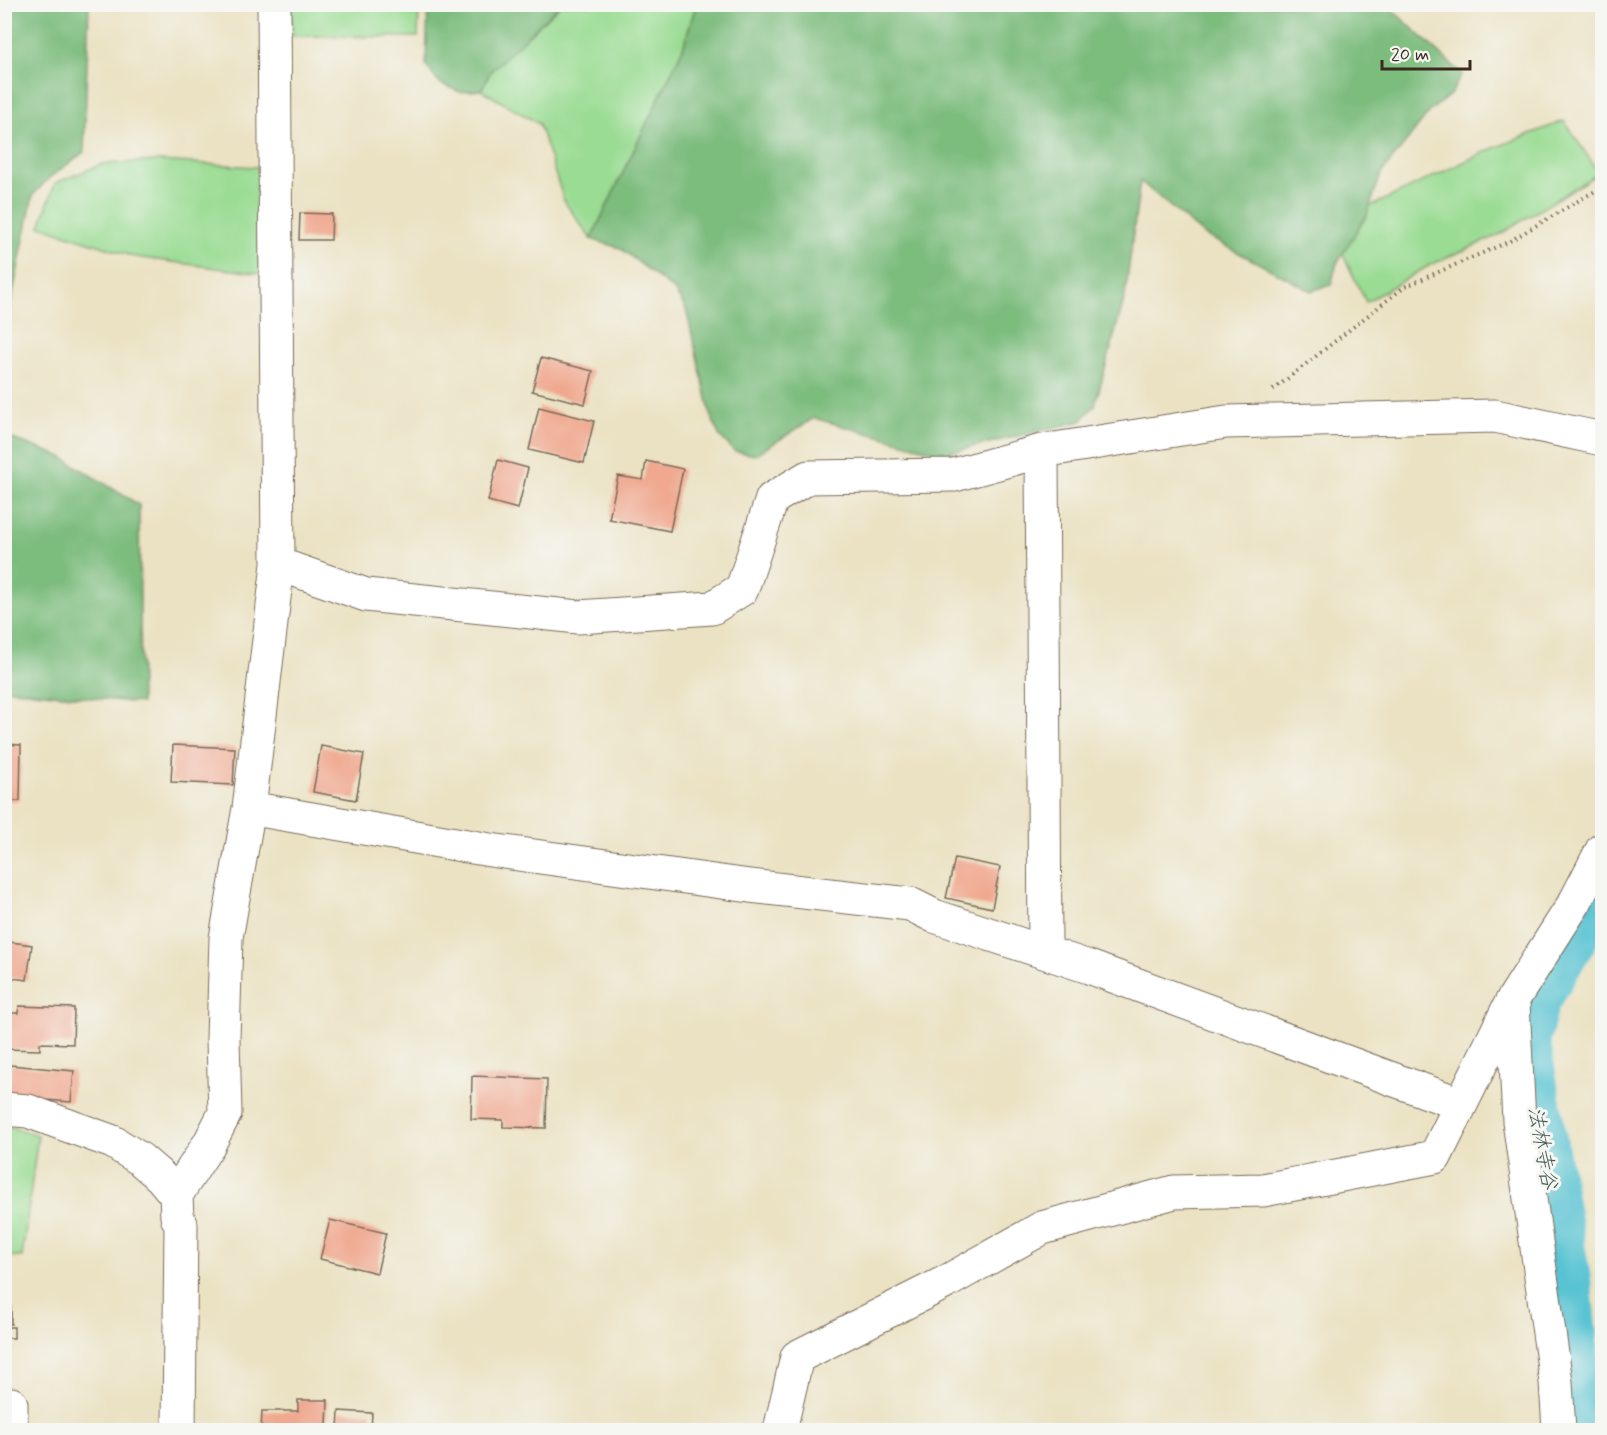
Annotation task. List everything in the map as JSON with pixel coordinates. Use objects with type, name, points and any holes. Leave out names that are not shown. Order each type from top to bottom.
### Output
[{"type":"street","points":[[179,1431],[181,1224],[177,1217],[176,1195],[209,1144],[225,1113],[223,1039],[226,938],[249,808],[278,564],[274,4]]},
{"type":"street","points":[[278,564],[366,595],[578,617],[712,609],[742,589],[772,499],[808,477],[954,475],[1042,451],[1226,422],[1495,416],[1602,439]]},
{"type":"street","points":[[1042,451],[1045,952]]},
{"type":"street","points":[[249,808],[490,850],[750,886],[910,904],[934,916],[1045,952],[1460,1104]]},
{"type":"street","points":[[780,1431],[797,1357],[946,1282],[1042,1228],[1173,1192],[1263,1190],[1435,1157],[1512,1001],[1575,902],[1602,850]]},
{"type":"street","points":[[1512,1001],[1520,1121],[1556,1382],[1559,1431]]},
{"type":"street","points":[[4,1109],[28,1111],[113,1142],[140,1159],[161,1177],[176,1195]]},
{"type":"street","points":[[4,1404],[11,1404],[11,1431]]},
{"type":"path","points":[[1265,393],[1404,287],[1509,242],[1602,187]]},
{"type":"green space","points":[[5,4],[89,5],[84,152],[49,178],[33,195],[5,332]]},
{"type":"green space","points":[[428,4],[560,5],[491,71],[481,90],[460,92],[439,83],[426,66]]},
{"type":"green space","points":[[291,5],[419,5],[418,37],[292,36]]},
{"type":"green space","points":[[560,5],[696,5],[683,48],[591,239],[564,201],[539,124],[481,90],[491,71]]},
{"type":"green space","points":[[696,5],[1387,5],[1462,74],[1451,94],[1431,110],[1381,174],[1367,215],[1337,263],[1331,285],[1311,291],[1203,234],[1140,181],[1125,296],[1095,405],[1081,421],[943,454],[814,418],[755,455],[734,451],[719,435],[711,416],[686,309],[675,291],[620,248],[591,239],[683,48]]},
{"type":"green space","points":[[1564,121],[1599,173],[1499,235],[1430,265],[1366,302],[1329,226],[1489,150]]},
{"type":"green space","points":[[159,161],[272,168],[262,274],[135,257],[40,226],[55,183],[102,164]]},
{"type":"green space","points":[[5,436],[60,456],[139,505],[141,703],[5,689]]},
{"type":"green space","points":[[4,1125],[38,1135],[22,1257],[5,1256]]},
{"type":"building","points":[[300,213],[332,214],[331,240],[299,240]]},
{"type":"building","points":[[541,358],[593,371],[585,404],[532,391]]},
{"type":"building","points":[[539,407],[594,421],[584,463],[529,450]]},
{"type":"building","points":[[498,460],[528,468],[518,509],[488,501]]},
{"type":"building","points":[[646,461],[683,469],[670,531],[609,519],[618,476],[643,480]]},
{"type":"building","points":[[4,744],[21,745],[20,801],[4,801]]},
{"type":"building","points":[[173,745],[235,748],[233,785],[171,782]]},
{"type":"building","points":[[321,746],[364,754],[356,800],[313,792]]},
{"type":"building","points":[[955,858],[1000,867],[992,908],[946,898]]},
{"type":"building","points":[[4,941],[32,945],[27,980],[4,977]]},
{"type":"building","points":[[19,1006],[74,1008],[73,1044],[40,1043],[40,1050],[4,1049],[4,1013],[18,1013]]},
{"type":"building","points":[[10,1065],[74,1071],[71,1102],[7,1097]]},
{"type":"building","points":[[472,1076],[547,1079],[546,1128],[503,1127],[503,1120],[471,1119]]},
{"type":"building","points":[[330,1220],[386,1233],[377,1273],[320,1259]]},
{"type":"building","points":[[4,1272],[11,1273],[11,1324],[4,1324]]},
{"type":"building","points":[[5,1327],[14,1327],[14,1338],[5,1338]]},
{"type":"building","points":[[298,1400],[328,1400],[327,1426],[330,1426],[329,1430],[261,1430],[262,1411],[298,1411]]},
{"type":"building","points":[[339,1411],[372,1413],[371,1430],[338,1430]]},
{"type":"waterway","name":"法林寺谷","points":[[1576,1430],[1577,1398],[1566,1286],[1524,1040],[1534,1000],[1593,901]]}]
